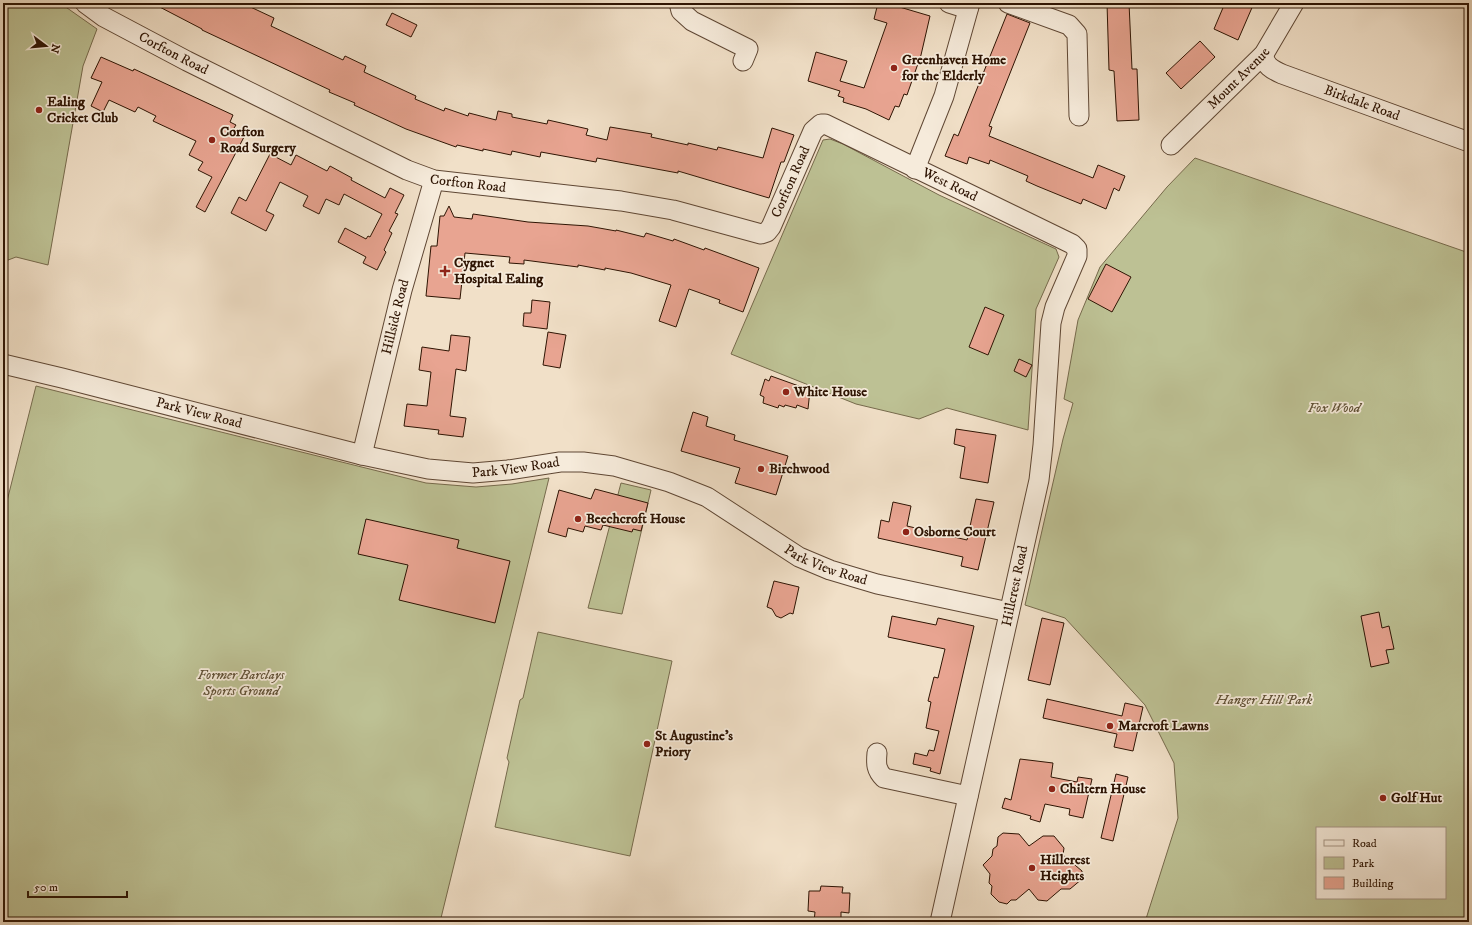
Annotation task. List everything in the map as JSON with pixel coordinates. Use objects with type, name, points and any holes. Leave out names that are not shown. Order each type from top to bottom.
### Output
[{"type":"street","name":"Corfton Road","points":[[85,3],[104,17],[187,62],[407,170],[434,180],[636,204],[673,210],[761,234],[767,232],[771,227],[813,131],[821,124]]},
{"type":"street","points":[[678,3],[680,11],[692,21],[748,50],[743,61]]},
{"type":"street","points":[[915,169],[944,96],[969,6],[949,3]]},
{"type":"street","points":[[1008,3],[1070,25],[1077,34],[1080,116]]},
{"type":"street","name":"Mount Avenue","points":[[1171,145],[1264,54],[1294,3]]},
{"type":"street","name":"Birkdale Road","points":[[1264,54],[1264,60],[1267,64],[1282,74],[1469,142]]},
{"type":"street","name":"West Road","points":[[821,124],[830,125],[915,169],[1072,244],[1077,249]]},
{"type":"street","name":"Hillside Road","points":[[362,455],[402,290],[434,180]]},
{"type":"street","name":"Hillcrest Road","points":[[940,922],[1039,480],[1043,445],[1051,323],[1055,307],[1077,256],[1077,249]]},
{"type":"street","name":"Park View Road","points":[[3,364],[362,455],[428,469],[473,473],[560,462],[583,462],[614,466],[669,482],[707,497],[799,557],[830,570],[855,578],[1009,612]]},
{"type":"street","points":[[877,753],[876,768],[884,778],[968,796]]},
{"type":"green space","name":"Ealing Cricket Club","points":[[3,3],[60,3],[97,29],[83,66],[48,265],[16,257],[3,262]]},
{"type":"green space","points":[[830,139],[843,144],[939,195],[1056,249],[1059,257],[1036,309],[1028,430],[947,408],[919,419],[856,404],[731,354],[823,140]]},
{"type":"green space","points":[[1195,158],[1469,253],[1469,922],[1145,922],[1178,818],[1174,763],[1145,705],[1065,618],[1025,605],[1063,439],[1073,403],[1064,399],[1078,320],[1100,267],[1167,187]]},
{"type":"green space","name":"Former Barclays Sports Ground","points":[[36,386],[426,483],[476,487],[512,484],[549,478],[440,922],[3,922],[3,509],[5,509]]},
{"type":"green space","points":[[621,483],[651,490],[622,614],[588,608]]},
{"type":"green space","points":[[538,632],[672,661],[630,856],[495,827],[509,762],[507,758],[520,700],[523,698]]},
{"type":"building","points":[[152,3],[242,3],[274,18],[271,26],[343,60],[345,56],[366,66],[364,72],[416,96],[415,99],[444,111],[445,108],[468,116],[469,113],[496,120],[498,111],[512,114],[512,117],[547,124],[548,120],[588,129],[586,135],[607,140],[610,127],[652,134],[651,137],[688,145],[688,143],[717,150],[718,147],[763,158],[772,128],[794,135],[784,162],[781,162],[769,198],[678,171],[678,173],[597,158],[596,162],[541,152],[540,157],[512,151],[511,155],[457,145],[456,147],[406,129],[354,105],[355,103],[329,92],[330,90],[202,30]]},
{"type":"building","points":[[878,3],[886,3],[930,16],[921,55],[907,95],[904,94],[899,107],[895,106],[889,120],[866,109],[843,102],[844,98],[838,96],[840,91],[808,81],[816,52],[847,61],[840,81],[864,88],[887,23],[874,19]]},
{"type":"building","points":[[1107,3],[1129,3],[1132,69],[1137,69],[1139,120],[1117,121],[1114,71],[1109,70]]},
{"type":"building","points":[[1225,3],[1254,3],[1238,40],[1214,29]]},
{"type":"building","points":[[392,13],[417,25],[411,37],[386,25]]},
{"type":"building","points":[[1007,14],[1030,23],[989,126],[992,127],[989,136],[1093,178],[1098,165],[1125,176],[1119,191],[1114,188],[1106,209],[1083,199],[1081,204],[1037,186],[1026,181],[1028,176],[990,160],[989,164],[969,157],[967,164],[945,156],[954,134],[958,136]]},
{"type":"building","points":[[1200,41],[1215,57],[1181,89],[1166,73]]},
{"type":"building","points":[[101,57],[133,71],[134,69],[233,115],[230,122],[236,125],[232,131],[244,137],[205,212],[196,207],[212,177],[198,170],[203,162],[189,155],[196,141],[153,121],[156,116],[138,107],[135,112],[109,100],[103,112],[91,106],[102,82],[91,78]]},
{"type":"building","points":[[270,154],[291,165],[296,155],[327,171],[330,166],[352,178],[351,180],[385,198],[390,188],[404,195],[395,213],[398,214],[389,231],[392,233],[384,250],[386,252],[377,270],[363,263],[366,257],[338,242],[345,228],[366,239],[368,236],[370,237],[382,214],[344,194],[339,205],[326,199],[319,214],[303,206],[308,196],[280,182],[266,211],[274,215],[266,231],[231,213],[239,197],[246,201]]},
{"type":"building","points":[[449,206],[454,217],[472,219],[473,214],[528,222],[588,226],[616,230],[644,237],[646,233],[673,241],[674,239],[704,250],[705,248],[759,268],[743,312],[719,303],[720,300],[689,289],[676,327],[659,321],[671,285],[631,273],[605,268],[605,270],[578,265],[578,267],[524,260],[524,264],[509,263],[510,257],[465,253],[460,299],[426,296],[431,246],[437,246],[440,216],[444,216]]},
{"type":"building","points":[[1106,264],[1131,277],[1112,312],[1088,299]]},
{"type":"building","points":[[532,300],[550,302],[547,329],[523,326],[524,313],[531,313]]},
{"type":"building","points":[[985,307],[1004,315],[988,355],[969,347]]},
{"type":"building","points":[[548,332],[566,335],[560,368],[543,365]]},
{"type":"building","points":[[451,335],[470,337],[466,371],[456,369],[450,416],[466,418],[463,437],[438,434],[439,430],[404,426],[407,404],[427,406],[431,372],[419,370],[422,347],[449,351]]},
{"type":"building","points":[[1019,359],[1032,365],[1026,377],[1014,371]]},
{"type":"building","name":"White House","points":[[771,376],[810,390],[808,409],[797,405],[796,408],[779,405],[778,408],[763,403],[764,397],[760,395],[765,379],[769,381]]},
{"type":"building","points":[[693,412],[708,417],[706,426],[735,435],[734,440],[788,456],[776,495],[735,483],[740,468],[681,451]]},
{"type":"building","points":[[956,429],[996,435],[988,483],[960,478],[965,447],[954,444]]},
{"type":"building","name":"Beechcroft House","points":[[595,489],[648,503],[641,531],[633,529],[632,532],[603,525],[601,530],[585,526],[583,532],[568,528],[566,537],[548,532],[559,490],[591,499]]},
{"type":"building","name":"Osborne Court","points":[[976,499],[994,502],[978,570],[961,566],[963,557],[878,538],[881,520],[889,522],[893,502],[911,506],[907,526],[967,540]]},
{"type":"building","points":[[366,519],[459,540],[457,548],[510,561],[495,623],[399,600],[408,565],[358,554]]},
{"type":"building","points":[[774,581],[799,587],[793,614],[790,613],[781,618],[776,616],[772,609],[767,607]]},
{"type":"building","points":[[1379,612],[1382,628],[1389,626],[1394,649],[1386,650],[1389,663],[1371,667],[1361,616]]},
{"type":"building","points":[[892,616],[936,625],[938,618],[974,626],[940,774],[930,771],[931,768],[913,764],[915,753],[927,756],[929,750],[934,751],[939,731],[926,728],[931,702],[928,701],[934,677],[938,678],[945,649],[888,637]]},
{"type":"building","points":[[1042,618],[1064,623],[1050,685],[1028,680]]},
{"type":"building","name":"Marcroft Lawns","points":[[1047,699],[1122,716],[1125,703],[1143,707],[1133,751],[1114,747],[1117,734],[1043,718]]},
{"type":"building","name":"Chiltern House","points":[[1020,759],[1053,763],[1051,777],[1077,782],[1078,777],[1092,779],[1083,818],[1069,815],[1070,809],[1045,804],[1040,822],[1030,819],[1031,816],[1002,808],[1005,798],[1011,800]]},
{"type":"building","points":[[1116,774],[1128,777],[1113,841],[1101,838]]},
{"type":"building","name":"Hillcrest Heights","points":[[1003,833],[1019,834],[1029,846],[1043,836],[1054,836],[1064,848],[1063,855],[1082,871],[1082,879],[1070,889],[1061,889],[1047,901],[1038,900],[1029,889],[1016,900],[1011,900],[1007,904],[999,902],[991,894],[992,886],[989,883],[990,874],[983,865],[992,856],[993,849],[997,846],[998,837]]},
{"type":"building","points":[[821,886],[843,887],[842,893],[850,893],[849,913],[841,912],[841,922],[814,922],[815,912],[808,911],[809,891],[820,891]]},
{"type":"place","name":"Greenhaven Home for the Elderly","points":[[894,68]]},
{"type":"place","name":"Ealing Cricket Club","points":[[39,110]]},
{"type":"place","name":"Corfton Road Surgery","points":[[212,140]]},
{"type":"place","name":"Cygnet Hospital Ealing","points":[[445,271]]},
{"type":"place","name":"White House","points":[[786,392]]},
{"type":"place","name":"Birchwood","points":[[761,469]]},
{"type":"place","name":"Beechcroft House","points":[[578,519]]},
{"type":"place","name":"Osborne Court","points":[[906,532]]},
{"type":"place","name":"Marcroft Lawns","points":[[1110,726]]},
{"type":"place","name":"St Augustine's Priory","points":[[647,744]]},
{"type":"place","name":"Chiltern House","points":[[1052,789]]},
{"type":"place","name":"Golf Hut","points":[[1383,798]]},
{"type":"place","name":"Hillcrest Heights","points":[[1032,868]]},
{"type":"park label","name":"Fox Wood","points":[[1334,408]]},
{"type":"park label","name":"Hanger Hill Park","points":[[1264,700]]}]
